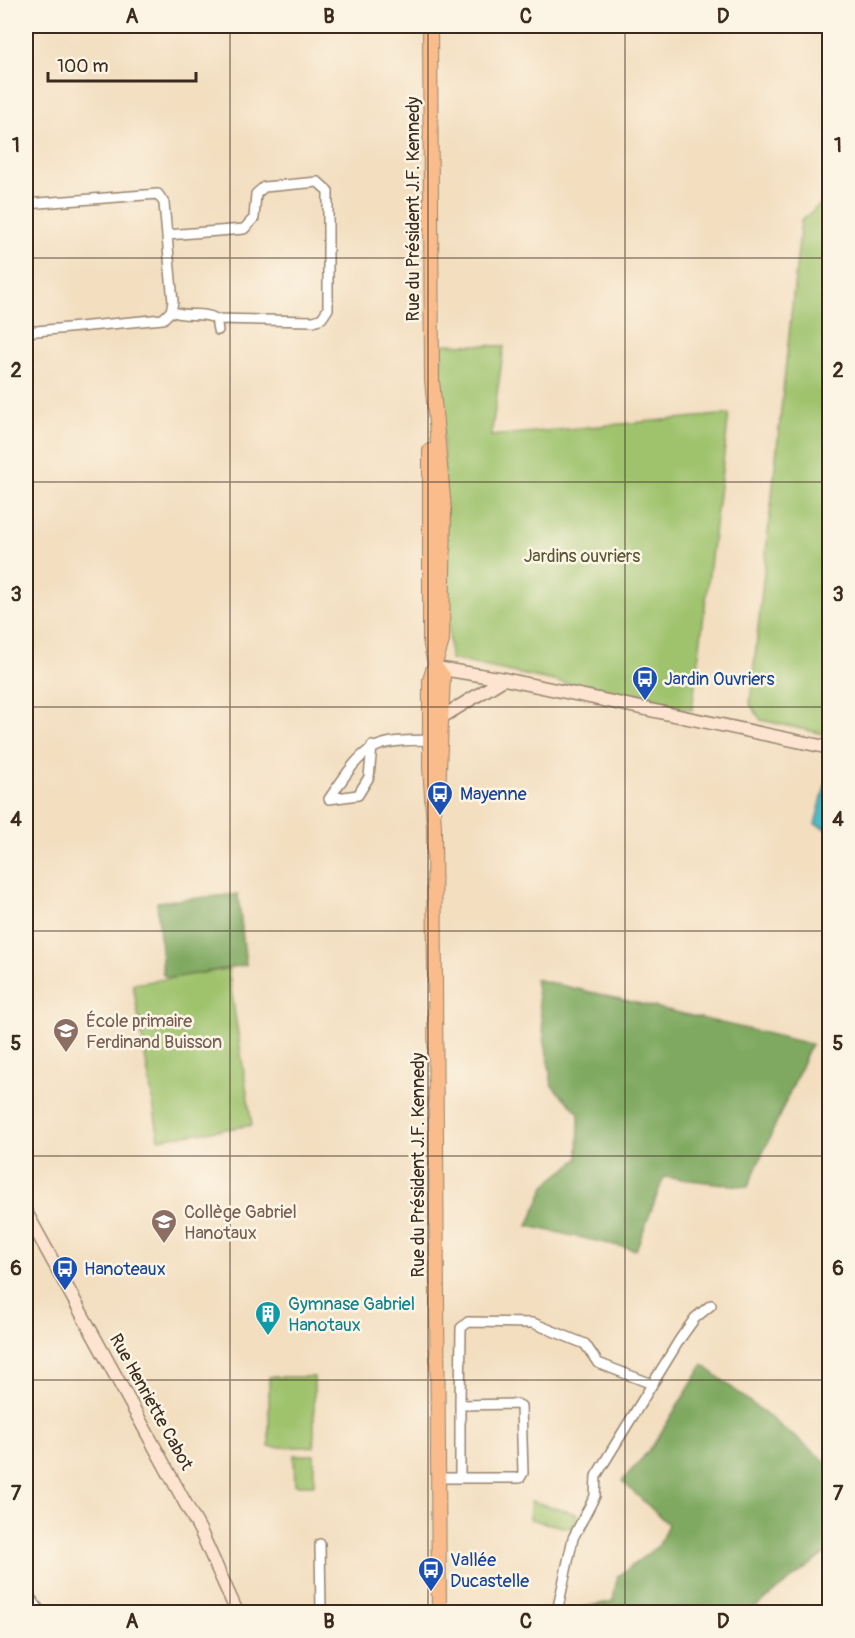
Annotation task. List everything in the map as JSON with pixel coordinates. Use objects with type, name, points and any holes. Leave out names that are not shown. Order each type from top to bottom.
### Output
[{"type":"main road","name":"Rue du Président J.F. Kennedy","points":[[430,26],[432,393],[444,509],[442,641],[436,668],[430,680],[436,740],[434,826],[439,1612]]},
{"type":"main road","name":"Rue du Président J.F. Kennedy","points":[[436,668],[443,676],[442,717],[436,740]]},
{"type":"street","points":[[167,235],[244,229],[254,218],[256,194],[264,187],[318,182],[328,191],[328,309],[322,318],[314,321],[216,319],[209,314],[182,316],[171,312]]},
{"type":"street","points":[[26,204],[158,194],[164,204],[173,302],[171,312],[163,319],[26,332]]},
{"type":"street","points":[[216,319],[218,330]]},
{"type":"street","points":[[436,668],[504,679],[830,748]]},
{"type":"street","points":[[442,717],[504,679]]},
{"type":"street","points":[[372,746],[366,786],[358,795],[329,799],[356,760],[372,746],[382,743],[436,740]]},
{"type":"street","name":"Rue Henriette Cabot","points":[[26,1212],[200,1530],[237,1612]]},
{"type":"street","points":[[556,1612],[573,1538],[595,1497],[597,1476],[685,1332],[711,1305]]},
{"type":"street","points":[[460,1478],[461,1328],[468,1322],[533,1323],[585,1344],[598,1363],[652,1384]]},
{"type":"street","points":[[438,1478],[520,1478],[522,1473],[521,1406],[517,1404],[460,1405]]},
{"type":"street","points":[[320,1544],[321,1612]]},
{"type":"street","points":[[26,1592],[41,1612]]},
{"type":"green space","points":[[829,197],[829,735],[761,720],[750,704],[801,221]]},
{"type":"green space","name":"Jardins ouvriers","points":[[440,344],[504,346],[491,436],[729,414],[692,710],[450,659]]},
{"type":"green space","points":[[238,894],[246,965],[171,978],[163,975],[157,902]]},
{"type":"green space","points":[[228,969],[252,1125],[159,1139],[133,984]]},
{"type":"green space","points":[[535,979],[811,1044],[748,1187],[664,1177],[636,1250],[528,1226],[546,1184],[578,1159],[579,1113],[552,1086]]},
{"type":"green space","points":[[703,1365],[829,1464],[829,1553],[827,1552],[749,1612],[563,1612],[613,1601],[617,1577],[659,1545],[668,1524],[622,1481],[652,1447]]},
{"type":"green space","points":[[269,1377],[314,1377],[314,1447],[269,1447]]},
{"type":"green space","points":[[294,1455],[314,1455],[314,1485],[295,1485]]},
{"type":"green space","points":[[531,1501],[577,1514],[572,1529],[529,1519]]},
{"type":"water","points":[[829,778],[829,830],[815,824]]},
{"type":"place","name":"Jardin Ouvriers","points":[[645,702]]},
{"type":"place","name":"Mayenne","points":[[440,817]]},
{"type":"place","name":"École primaire Ferdinand Buisson","points":[[66,1054]]},
{"type":"place","name":"Collège Gabriel Hanotaux","points":[[164,1245]]},
{"type":"place","name":"Hanoteaux","points":[[65,1292]]},
{"type":"place","name":"Gymnase Gabriel Hanotaux","points":[[268,1337]]},
{"type":"place","name":"Vallée Ducastelle","points":[[431,1593]]}]
